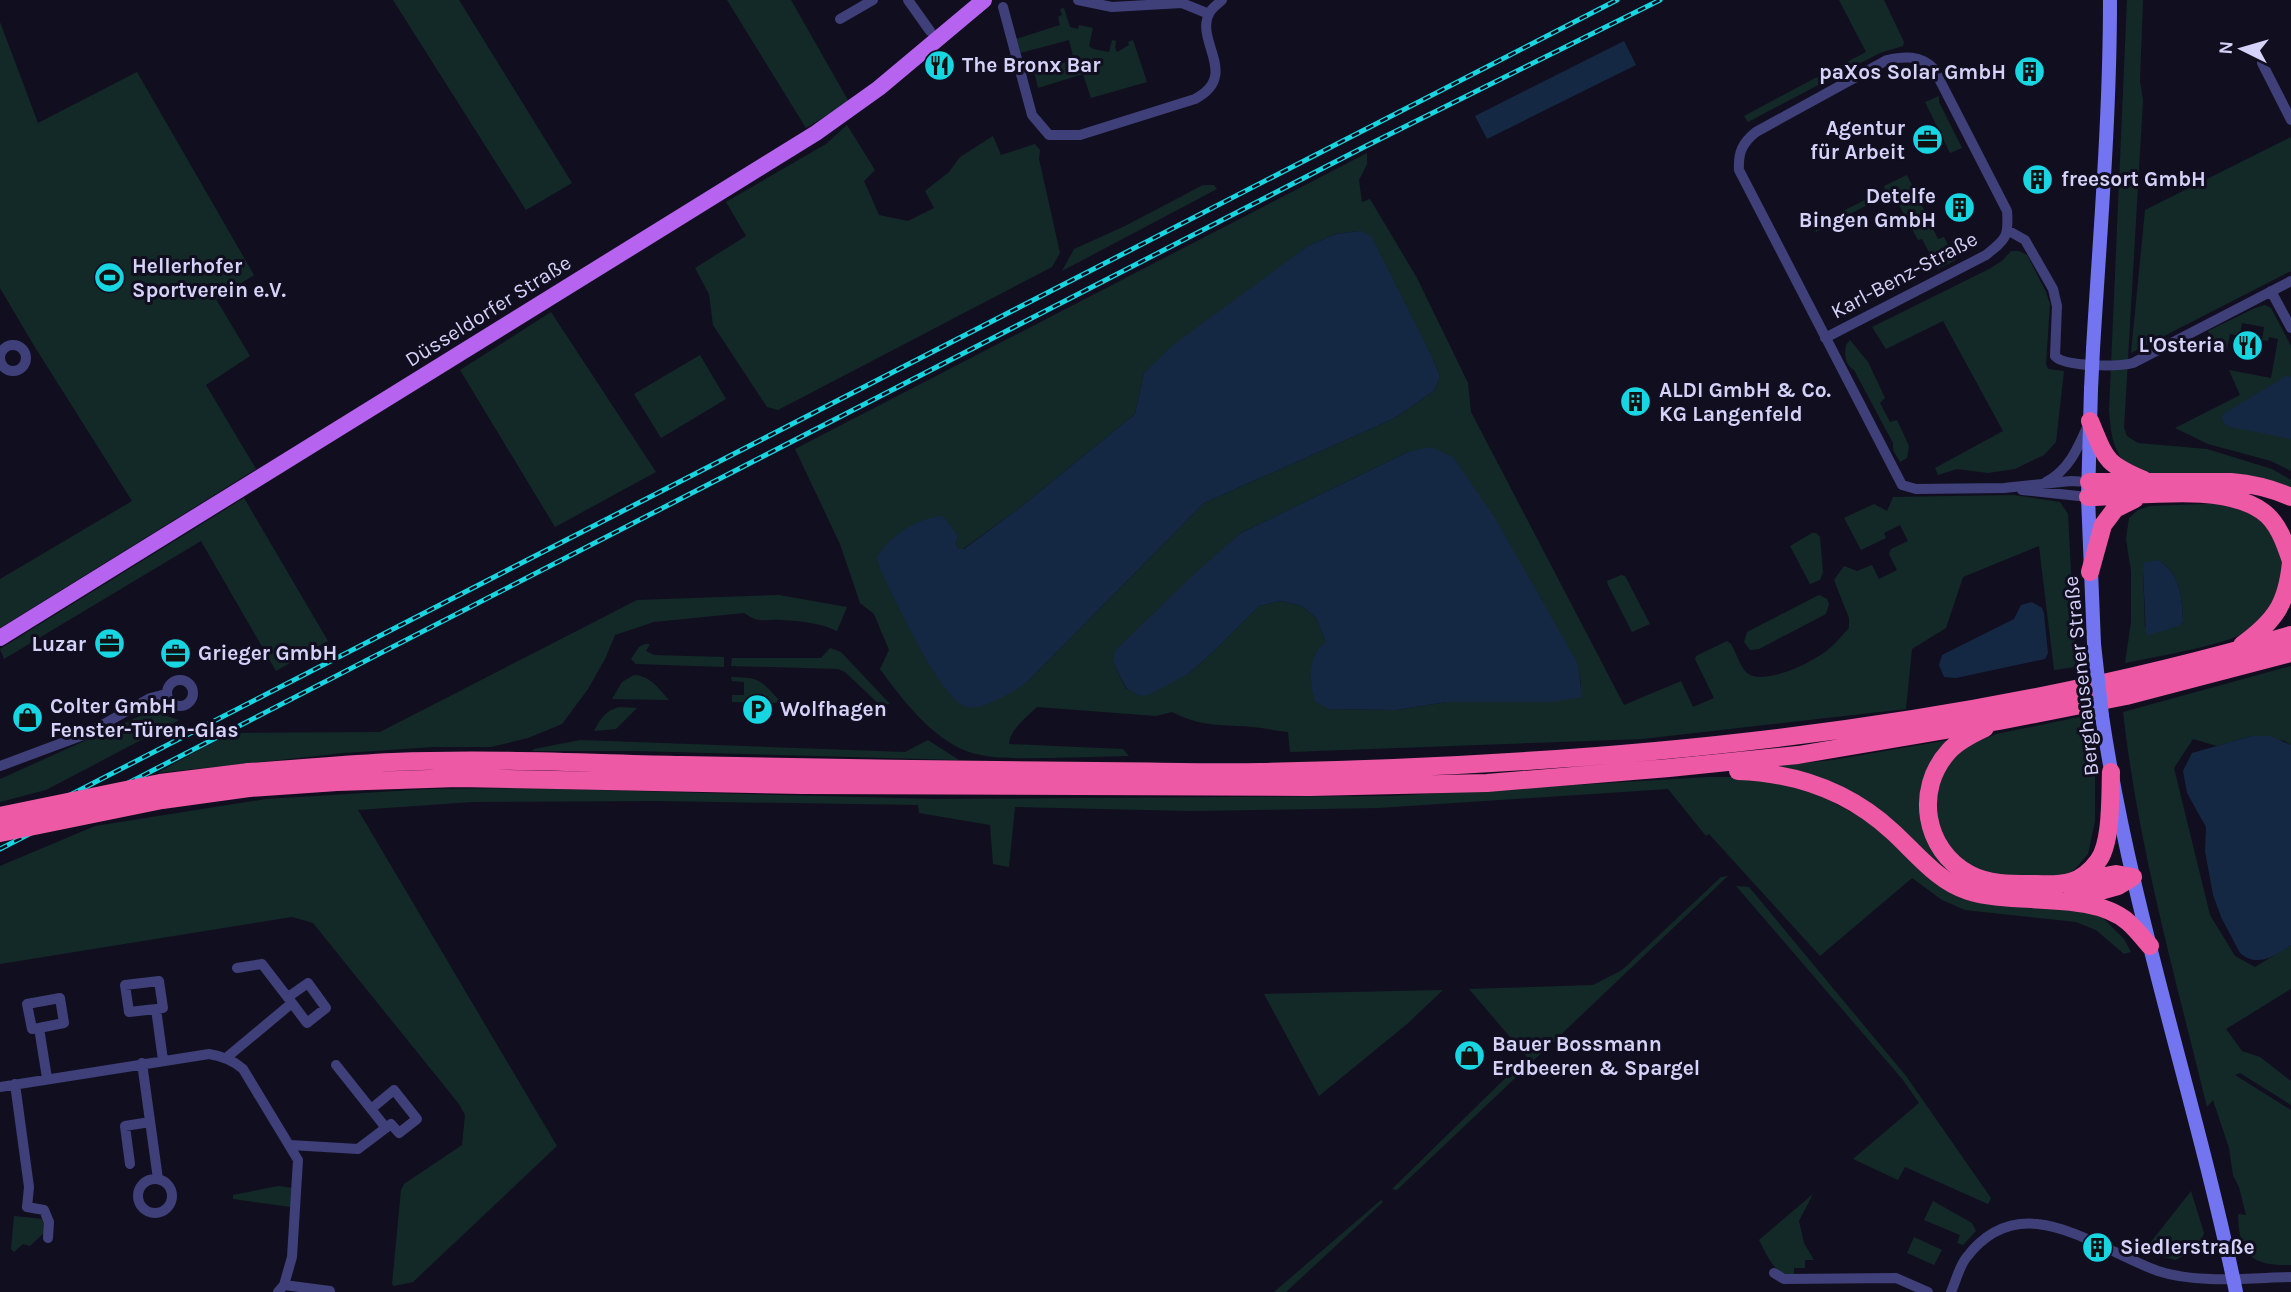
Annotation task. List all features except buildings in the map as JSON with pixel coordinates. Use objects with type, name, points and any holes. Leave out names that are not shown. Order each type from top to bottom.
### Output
[{"type":"highway","points":[[2090,421],[2105,457],[2146,489],[2210,493],[2239,498],[2264,512],[2282,536],[2291,562],[2289,588],[2272,620],[2263,630],[2231,653]]},
{"type":"highway","points":[[2088,489],[2253,484],[2291,498]]},
{"type":"highway","points":[[2090,572],[2103,525],[2111,513],[2146,489]]},
{"type":"highway","points":[[0,833],[249,780],[390,762],[487,761],[1257,772],[1483,764],[1659,751],[1904,721],[2093,685],[2231,653],[2291,635]]},
{"type":"highway","points":[[0,816],[160,783],[249,780],[337,782],[458,778],[803,785],[1310,787],[1487,783],[1798,755],[1999,721],[2126,696],[2291,653]]},
{"type":"highway","points":[[1999,721],[1949,751],[1929,787],[1927,810],[1933,836],[1944,853],[1956,866],[1971,876],[1990,881],[2053,885],[2116,874],[2133,877]]},
{"type":"highway","points":[[1668,768],[1764,771],[1815,784],[1844,796],[1867,810],[1892,830],[1939,876],[1966,891],[1992,897],[2066,901],[2102,909],[2129,922],[2150,946]]},
{"type":"highway","points":[[2077,881],[2098,862],[2103,849],[2111,772]]},
{"type":"highway","points":[[2066,901],[2118,886],[2133,877]]},
{"type":"main road","name":"Düsseldorfer Straße","points":[[0,638],[816,133],[879,88],[984,0]]},
{"type":"main road","name":"Berghausener Straße","points":[[2110,0],[2088,489],[2094,644],[2111,772],[2133,877],[2234,1285]]},
{"type":"street","points":[[840,19],[873,0]]},
{"type":"street","points":[[908,0],[930,31]]},
{"type":"street","points":[[1078,0],[1112,7],[1182,3],[1209,13]]},
{"type":"street","points":[[1003,7],[1032,115],[1049,135],[1080,135],[1201,96],[1210,87],[1215,76],[1216,65],[1206,28],[1209,13],[1222,0]]},
{"type":"street","name":"Karl-Benz-Straße","points":[[1825,338],[1986,255],[2009,231],[2007,211],[1934,69],[1914,57],[1887,60],[1756,132],[1745,141],[1738,156],[1739,170],[1825,338],[1902,485],[1916,489],[2088,489]]},
{"type":"street","points":[[2262,63],[2291,120]]},
{"type":"street","points":[[2009,231],[2025,240],[2053,289],[2057,306],[2054,353],[2059,361],[2069,363],[2120,366],[2133,363],[2291,281]]},
{"type":"street","points":[[2271,291],[2291,328]]},
{"type":"street","points":[[2042,484],[2067,466],[2090,421]]},
{"type":"street","name":"Karl-Benz-Straße","points":[[2004,488],[2042,484],[2088,489]]},
{"type":"street","points":[[0,766],[86,734],[150,698],[166,694]]},
{"type":"street","points":[[226,1058],[290,1000],[262,964],[237,968]]},
{"type":"street","points":[[159,981],[163,1008],[156,1009],[129,1012],[125,985],[159,981]]},
{"type":"street","points":[[156,1009],[163,1060]]},
{"type":"street","points":[[39,1028],[47,1078]]},
{"type":"street","points":[[0,1087],[209,1054],[226,1058],[243,1069],[298,1160],[292,1257],[281,1288],[330,1291]]},
{"type":"street","points":[[142,1063],[158,1179]]},
{"type":"street","points":[[336,1065],[386,1128]]},
{"type":"street","points":[[15,1084],[29,1187],[27,1207],[44,1210],[49,1222],[48,1238]]},
{"type":"street","points":[[290,1145],[358,1149],[391,1124],[399,1133],[417,1119],[394,1090],[371,1109]]},
{"type":"street","points":[[130,1164],[125,1126],[150,1122]]},
{"type":"street","points":[[1951,1292],[1964,1260],[1984,1238],[2018,1223],[2048,1224],[2158,1271],[2181,1276],[2234,1285],[2291,1277]]},
{"type":"street","points":[[1774,1273],[1784,1279],[1896,1278],[1928,1292]]},
{"type":"green space","points":[[393,0],[459,0],[572,183],[526,210]]},
{"type":"green space","points":[[727,0],[791,0],[849,102],[806,128]]},
{"type":"green space","points":[[1839,0],[1884,0],[1904,42],[1903,46],[1880,53],[1826,81],[1822,75],[1866,52]]},
{"type":"green space","points":[[2127,0],[2143,0],[2140,81],[2143,100],[2124,428],[2127,436],[2138,443],[2207,449],[2272,469],[2291,480],[2291,493],[2155,476],[2127,466],[2115,446],[2109,411]]},
{"type":"green space","points":[[1064,8],[1070,27],[1078,29],[1079,25],[1093,28],[1089,46],[1093,49],[1109,52],[1112,40],[1116,41],[1117,52],[1133,40],[1147,82],[1091,98],[1083,74],[1038,88],[1034,71],[1074,60],[1069,40],[1020,53],[1016,39],[1060,25],[1058,17],[1062,15],[1060,9]]},
{"type":"green space","points":[[0,22],[38,123],[137,72],[254,275],[216,299],[250,356],[206,385],[256,469],[0,628],[0,579],[132,501],[0,288]]},
{"type":"green space","points":[[1817,77],[1820,84],[1748,122],[1744,116]]},
{"type":"green space","points":[[1939,96],[1939,102],[1962,148],[1950,153],[1925,102]]},
{"type":"green space","points":[[847,125],[875,170],[864,181],[879,215],[908,221],[934,208],[925,191],[949,172],[960,157],[993,136],[1001,155],[1035,144],[1040,150],[1039,159],[1060,253],[1052,267],[778,410],[767,407],[713,325],[709,294],[695,268],[746,236],[726,202],[826,144]]},
{"type":"green space","points":[[2291,137],[2291,271],[2131,353],[2145,210]]},
{"type":"green space","points":[[1367,153],[1367,164],[1359,180],[1362,202],[1370,199],[1417,278],[1468,383],[1471,412],[1624,705],[1681,681],[1693,707],[1714,698],[1695,659],[1696,656],[1727,641],[1747,673],[1765,677],[1789,671],[1829,649],[1849,628],[1849,618],[1834,580],[1844,566],[1857,571],[1872,565],[1879,579],[1897,570],[1889,554],[1891,549],[1908,541],[1900,525],[1884,533],[1886,538],[1861,550],[1844,518],[1874,504],[1887,511],[1893,497],[2014,495],[2060,502],[2068,514],[2076,667],[2054,670],[2039,546],[1963,577],[1946,628],[1912,649],[1906,709],[1642,739],[1290,752],[1288,732],[1204,723],[1172,712],[1156,716],[1037,707],[1015,729],[1009,744],[1123,749],[1129,756],[988,756],[955,746],[930,728],[880,669],[889,650],[874,614],[860,603],[840,544],[795,449]],"holes":[[[1360,231],[1432,357],[1440,376],[1434,391],[1393,419],[1204,503],[1027,682],[933,517],[958,536],[958,550],[963,549],[1022,506],[1135,414],[1144,373],[1308,246],[1336,234]],[[1408,452],[1561,636],[1577,665],[1581,697],[1447,702],[1396,710],[1328,709],[1326,642],[1316,618],[1302,606],[1281,601],[1259,606],[1188,674],[1126,689],[1113,662],[1152,615],[1241,533]]]},
{"type":"green space","points":[[1907,175],[1938,239],[1944,237],[1956,260],[1938,269],[1922,239],[1918,240],[1892,192],[1816,232],[1813,226],[1885,190],[1884,186]]},
{"type":"green space","points":[[1203,185],[1214,185],[1217,189],[1062,271],[1074,249]]},
{"type":"green space","points":[[2011,251],[2027,255],[2050,304],[2046,364],[2048,369],[2064,371],[2056,442],[2044,455],[2015,469],[1988,473],[1957,469],[1938,475],[1935,468],[2003,431],[1943,321],[1886,349],[1872,327],[1989,269]]},
{"type":"green space","points":[[2265,305],[2271,308],[2291,346],[2291,471],[2271,461],[2208,444],[2175,428],[2240,395],[2229,370],[2271,378],[2278,339],[2269,337],[2268,341],[2262,340],[2264,327],[2242,323],[2240,336],[2230,334],[2227,349],[2220,353],[2208,331]]},
{"type":"green space","points":[[551,312],[656,472],[555,527],[460,370]]},
{"type":"green space","points":[[1850,340],[1868,362],[1885,398],[1880,403],[1890,422],[1897,420],[1909,446],[1907,458],[1900,462],[1893,450],[1893,443],[1854,370],[1847,363],[1845,349]]},
{"type":"green space","points":[[700,355],[726,399],[661,438],[634,394]]},
{"type":"green space","points":[[244,498],[328,641],[276,671],[201,541],[4,659],[0,649]]},
{"type":"green space","points":[[2229,505],[2253,513],[2270,530],[2281,553],[2284,578],[2282,589],[2254,627],[2213,644],[2125,663],[2131,622],[2131,571],[2126,539],[2129,518],[2138,510],[2150,506]],"holes":[[[2158,560],[2166,566],[2179,587],[2183,621],[2170,628],[2145,627],[2143,569]]]},
{"type":"green space","points":[[1812,533],[1820,537],[1823,572],[1820,580],[1810,584],[1790,546]]},
{"type":"green space","points":[[1625,576],[1650,624],[1632,632],[1607,581]]},
{"type":"green space","points":[[779,595],[847,607],[837,631],[803,622],[758,620],[744,613],[654,622],[615,635],[588,689],[562,724],[528,738],[491,747],[434,747],[344,753],[157,773],[231,733],[380,732],[637,600]]},
{"type":"green space","points":[[1819,595],[1827,599],[1829,604],[1826,614],[1759,649],[1750,650],[1744,642],[1747,632]]},
{"type":"green space","points":[[650,644],[646,651],[654,655],[724,657],[724,667],[636,664],[631,659],[639,647]]},
{"type":"green space","points":[[830,648],[841,652],[890,704],[880,705],[845,672],[838,669],[731,666],[732,658],[821,658]]},
{"type":"green space","points":[[2291,666],[2291,745],[2285,741],[2252,736],[2217,746],[2193,739],[2174,768],[2210,915],[2235,956],[2255,967],[2291,945],[2291,989],[2226,1029],[2242,1051],[2260,1057],[2291,1081],[2291,1105],[2240,1073],[2235,1075],[2291,1110],[2291,1265],[2277,1265],[2256,1260],[2244,1248],[2241,1239],[2238,1214],[2246,1215],[2233,1175],[2229,1148],[2213,1100],[2207,1107],[2170,960],[2138,812],[2123,712]]},
{"type":"green space","points":[[634,675],[650,680],[669,700],[612,699],[622,682]]},
{"type":"green space","points":[[731,677],[759,681],[779,703],[732,702],[732,695],[744,695],[744,682],[732,681]]},
{"type":"green space","points":[[619,707],[637,708],[616,729],[594,731],[604,716]]},
{"type":"green space","points":[[151,711],[179,720],[46,790],[0,802],[0,779]]},
{"type":"green space","points":[[2084,716],[2095,776],[2095,821],[2088,854],[2076,868],[2064,877],[1985,874],[1970,869],[1944,847],[1932,802],[1944,767],[1959,749],[1996,734]]},
{"type":"green space","points":[[1955,739],[1923,820],[1971,879],[1955,881],[1883,816],[1765,767],[1833,760]]},
{"type":"green space","points":[[580,740],[905,752],[928,740],[959,760],[634,751],[532,751]]},
{"type":"green space","points":[[1708,777],[1753,777],[1813,792],[1859,816],[1887,836],[1940,887],[1960,897],[1994,905],[2079,911],[2102,917],[2124,939],[2131,952],[2124,954],[2096,930],[2076,922],[1965,910],[1942,900],[1912,878],[1820,956],[1709,834],[1706,836],[1668,789],[1378,808],[1190,811],[1015,807],[1009,867],[993,864],[990,825],[919,813],[918,805],[658,801],[472,802],[358,810],[557,1146],[413,1282],[394,1286],[392,1284],[401,1190],[404,1184],[462,1145],[465,1115],[459,1104],[313,923],[292,917],[0,964],[0,866],[95,826],[266,799],[429,789],[524,788],[934,799],[1391,796]]},
{"type":"green space","points":[[1728,876],[1397,1190],[1392,1189],[1527,1057],[1469,989],[1593,985],[1622,970],[1721,877]]},
{"type":"green space","points":[[1736,886],[1749,887],[1906,1076],[1991,1198],[1988,1204],[1905,1167],[1898,1180],[1853,1159],[1919,1103],[1903,1080]]},
{"type":"green space","points":[[1443,990],[1407,1024],[1319,1096],[1264,994]]},
{"type":"green space","points":[[278,1186],[293,1188],[291,1207],[233,1199],[233,1195]]},
{"type":"green space","points":[[2191,1191],[2204,1233],[2200,1245],[2176,1260],[2143,1252]]},
{"type":"green space","points":[[1813,1194],[1799,1221],[1804,1243],[1814,1260],[1805,1260],[1805,1268],[1794,1268],[1794,1275],[1781,1272],[1772,1263],[1759,1240]]},
{"type":"green space","points":[[1381,1200],[1383,1202],[1286,1292],[1274,1292]]},
{"type":"green space","points":[[1933,1201],[1972,1223],[1976,1231],[1963,1245],[1957,1243],[1960,1235],[1924,1220]]},
{"type":"green space","points":[[14,1216],[44,1219],[45,1232],[30,1246],[23,1244],[14,1252],[11,1249]]},
{"type":"green space","points":[[1914,1237],[1942,1250],[1934,1265],[1907,1253]]},
{"type":"water","points":[[1624,41],[1636,65],[1487,139],[1475,116]]},
{"type":"water","points":[[1360,231],[1371,236],[1432,357],[1440,376],[1434,391],[1393,419],[1204,503],[1027,682],[981,706],[967,707],[956,700],[944,687],[919,646],[881,571],[877,557],[883,549],[897,535],[914,524],[943,516],[958,536],[958,549],[964,549],[1022,506],[1135,414],[1144,373],[1173,345],[1308,246],[1336,234]]},
{"type":"water","points":[[2288,375],[2291,378],[2291,439],[2227,426],[2222,420],[2223,414]]},
{"type":"water","points":[[1431,447],[1453,457],[1495,518],[1578,664],[1582,697],[1552,702],[1447,702],[1396,710],[1328,709],[1315,701],[1312,685],[1311,669],[1315,654],[1326,642],[1316,618],[1302,606],[1281,601],[1259,606],[1188,674],[1150,694],[1141,696],[1126,688],[1113,662],[1115,651],[1192,576],[1241,533],[1408,452]]},
{"type":"water","points":[[2158,560],[2176,579],[2181,595],[2183,621],[2179,626],[2146,636],[2143,569],[2144,563]]},
{"type":"water","points":[[2032,602],[2042,608],[2044,614],[2048,653],[2045,659],[1956,678],[1944,677],[1939,665],[1942,655],[2014,619],[2021,605]]},
{"type":"water","points":[[2252,736],[2270,736],[2291,745],[2291,945],[2260,960],[2253,960],[2240,953],[2221,917],[2213,895],[2205,851],[2206,827],[2187,793],[2183,771],[2192,753]]},
{"type":"railway","points":[[0,831],[1617,0]]},
{"type":"railway","points":[[0,849],[1366,146],[1660,0]]},
{"type":"place","name":"The Bronx Bar","points":[[939,65]]},
{"type":"place","name":"paXos Solar GmbH","points":[[2029,72]]},
{"type":"place","name":"Agentur für Arbeit","points":[[1928,140]]},
{"type":"place","name":"freesort GmbH","points":[[2038,179]]},
{"type":"place","name":"Detelfe Bingen GmbH","points":[[1959,208]]},
{"type":"place","name":"Hellerhofer Sportverein e.V.","points":[[109,278]]},
{"type":"place","name":"L'Osteria","points":[[2248,345]]},
{"type":"place","name":"ALDI GmbH & Co. KG Langenfeld","points":[[1636,402]]},
{"type":"place","name":"Luzar","points":[[109,644]]},
{"type":"place","name":"Grieger GmbH","points":[[175,653]]},
{"type":"place","name":"Wolfhagen","points":[[757,709]]},
{"type":"place","name":"Colter GmbH Fenster-Türen-Glas","points":[[27,718]]},
{"type":"place","name":"Bauer Bossmann Erdbeeren & Spargel","points":[[1469,1056]]},
{"type":"place","name":"Siedlerstraße","points":[[2097,1247]]}]
